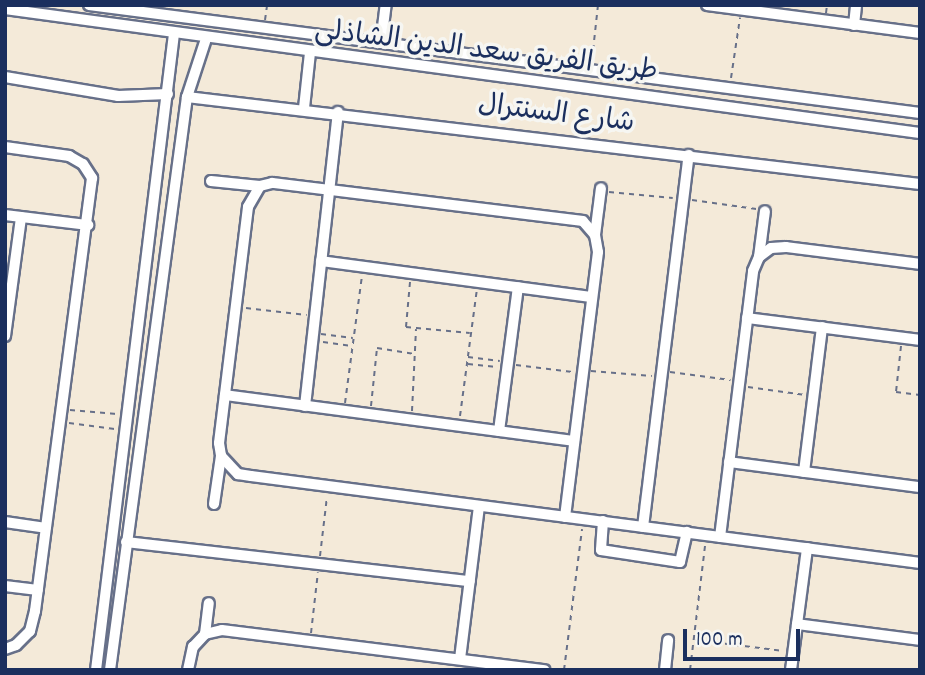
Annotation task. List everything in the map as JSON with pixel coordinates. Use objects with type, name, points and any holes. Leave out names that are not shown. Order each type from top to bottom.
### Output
[{"type":"street","name":"طريق الفريق سعد الدين الشاذلى","points":[[89,5],[920,113]]},
{"type":"street","points":[[381,43],[386,5]]},
{"type":"street","points":[[707,5],[741,10],[788,11],[920,33]]},
{"type":"street","points":[[854,24],[856,5]]},
{"type":"street","points":[[97,24],[108,19],[102,7]]},
{"type":"street","name":"طريق الفريق سعد الدين الشاذلى","points":[[5,9],[206,39],[920,133]]},
{"type":"street","points":[[134,29],[129,19],[139,12]]},
{"type":"street","points":[[96,670],[174,34]]},
{"type":"street","points":[[110,670],[187,97],[195,62],[206,39]]},
{"type":"street","points":[[304,108],[310,53]]},
{"type":"street","points":[[172,58],[195,62]]},
{"type":"street","points":[[535,82],[548,76],[548,67],[539,63]]},
{"type":"street","points":[[569,87],[564,76],[576,68]]},
{"type":"street","points":[[5,77],[118,96],[168,94]]},
{"type":"street","name":"شارع السنترال","points":[[187,97],[338,112],[920,184]]},
{"type":"street","points":[[304,405],[338,112]]},
{"type":"street","points":[[5,147],[69,156],[83,164],[92,178],[88,225],[38,590],[30,631],[16,645],[5,649]]},
{"type":"street","points":[[643,527],[689,155]]},
{"type":"street","points":[[211,181],[260,186],[272,183],[566,217],[583,222],[595,234]]},
{"type":"street","points":[[214,504],[248,207],[260,186]]},
{"type":"street","points":[[565,517],[598,252],[595,234],[601,188]]},
{"type":"street","points":[[720,537],[747,318],[765,211]]},
{"type":"street","points":[[5,215],[88,225]]},
{"type":"street","points":[[5,336],[21,217]]},
{"type":"street","points":[[759,257],[771,248],[786,247],[920,264]]},
{"type":"street","points":[[321,261],[592,296]]},
{"type":"street","points":[[499,431],[518,287]]},
{"type":"street","points":[[747,318],[920,340]]},
{"type":"street","points":[[804,472],[822,327]]},
{"type":"street","points":[[225,395],[575,441]]},
{"type":"street","points":[[220,456],[227,467],[251,476],[920,563]]},
{"type":"street","points":[[729,462],[920,487]]},
{"type":"street","points":[[460,659],[479,506]]},
{"type":"street","points":[[5,522],[46,528]]},
{"type":"street","points":[[603,522],[601,550],[680,562],[687,532]]},
{"type":"street","points":[[126,542],[470,582]]},
{"type":"street","points":[[791,670],[807,548]]},
{"type":"street","points":[[5,586],[38,590]]},
{"type":"street","points":[[205,634],[209,603]]},
{"type":"street","points":[[797,624],[920,640]]},
{"type":"street","points":[[188,670],[193,647],[205,634],[222,630],[544,670]]},
{"type":"street","points":[[665,670],[668,640]]},
{"type":"path","points":[[264,28],[267,5]]},
{"type":"path","points":[[591,69],[598,5]]},
{"type":"path","points":[[730,88],[741,10]]},
{"type":"path","points":[[344,411],[363,266]]},
{"type":"path","points":[[411,272],[406,327],[471,333]]},
{"type":"path","points":[[458,426],[478,281]]},
{"type":"path","points":[[235,306],[315,316]]},
{"type":"path","points":[[412,420],[416,328]]},
{"type":"path","points":[[312,337],[354,338]]},
{"type":"path","points":[[312,337],[353,346]]},
{"type":"path","points":[[902,338],[896,392],[920,395]]},
{"type":"path","points":[[370,414],[377,348],[415,354]]},
{"type":"path","points":[[468,357],[508,365]]},
{"type":"path","points":[[467,363],[583,372],[662,374],[813,396]]},
{"type":"path","points":[[62,409],[128,415]]},
{"type":"path","points":[[61,422],[126,430]]},
{"type":"path","points":[[564,670],[583,519]]},
{"type":"path","points":[[690,670],[707,535]]},
{"type":"path","points":[[694,639],[794,652]]}]
